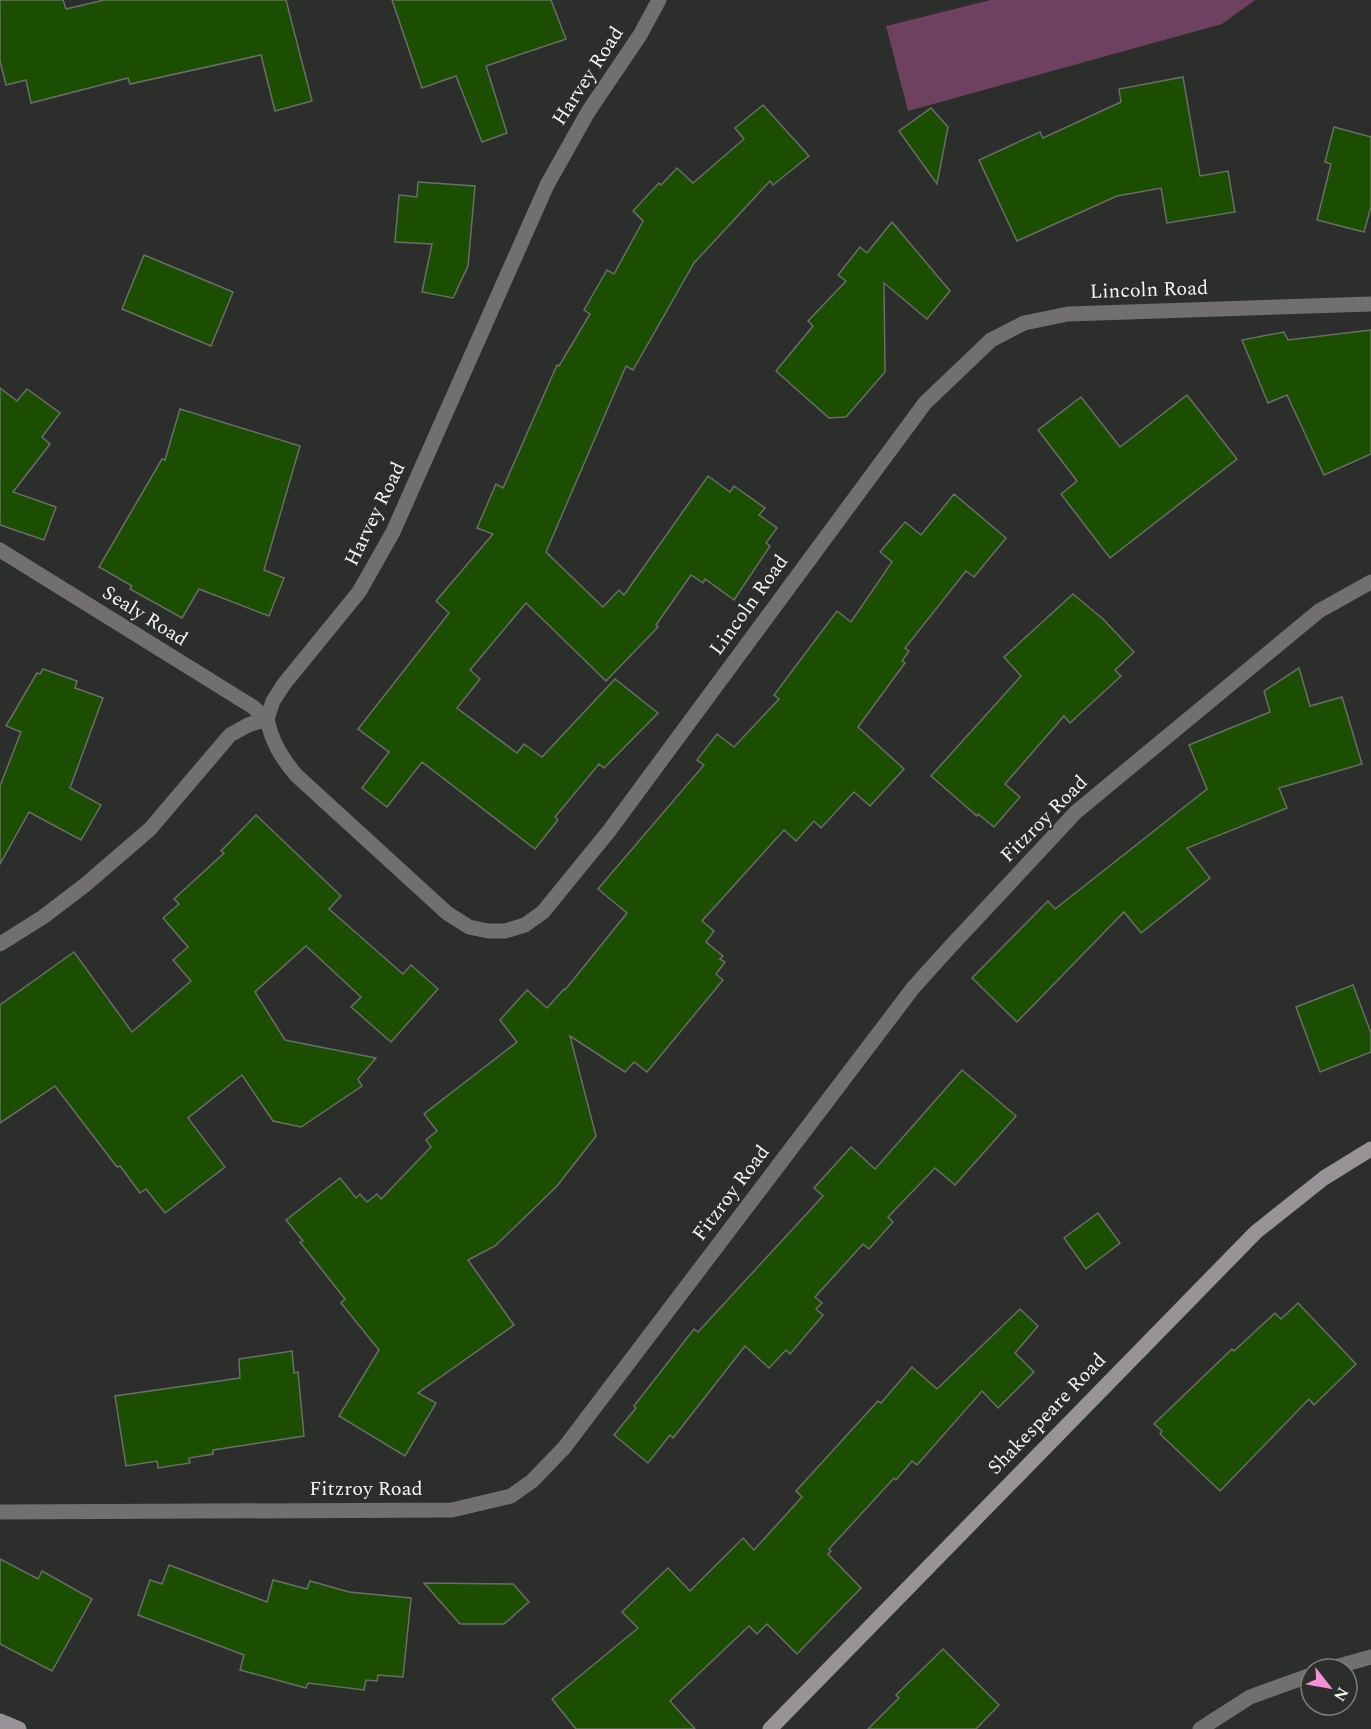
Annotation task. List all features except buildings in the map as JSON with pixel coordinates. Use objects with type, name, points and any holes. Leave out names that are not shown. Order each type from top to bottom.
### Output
[{"type":"street","name":"Harvey Road","points":[[267,719],[273,701],[284,684],[359,592],[393,532],[547,185],[588,112],[640,34],[659,0]]},
{"type":"street","name":"Lincoln Road","points":[[267,719],[271,738],[282,758],[296,775],[447,914],[469,927],[488,932],[505,931],[525,925],[543,912],[609,831],[925,403],[991,340],[1024,323],[1068,315],[1371,304]]},
{"type":"street","name":"Sealy Road","points":[[0,550],[253,707],[267,719]]},
{"type":"street","name":"Fitzroy Road","points":[[0,1512],[452,1510],[511,1496],[532,1481],[564,1448],[913,988],[1076,812],[1319,611],[1371,582]]},
{"type":"street","points":[[0,944],[43,917],[85,885],[150,829],[231,735],[248,725],[267,719]]},
{"type":"street","name":"Shakespeare Road","points":[[770,1729],[1256,1232],[1323,1178],[1371,1149]]},
{"type":"street","points":[[1200,1729],[1250,1697],[1299,1679]]},
{"type":"street","points":[[0,1721],[19,1729]]},
{"type":"shaded area","points":[[990,0],[1255,0],[1222,24],[908,111],[886,26]]}]
